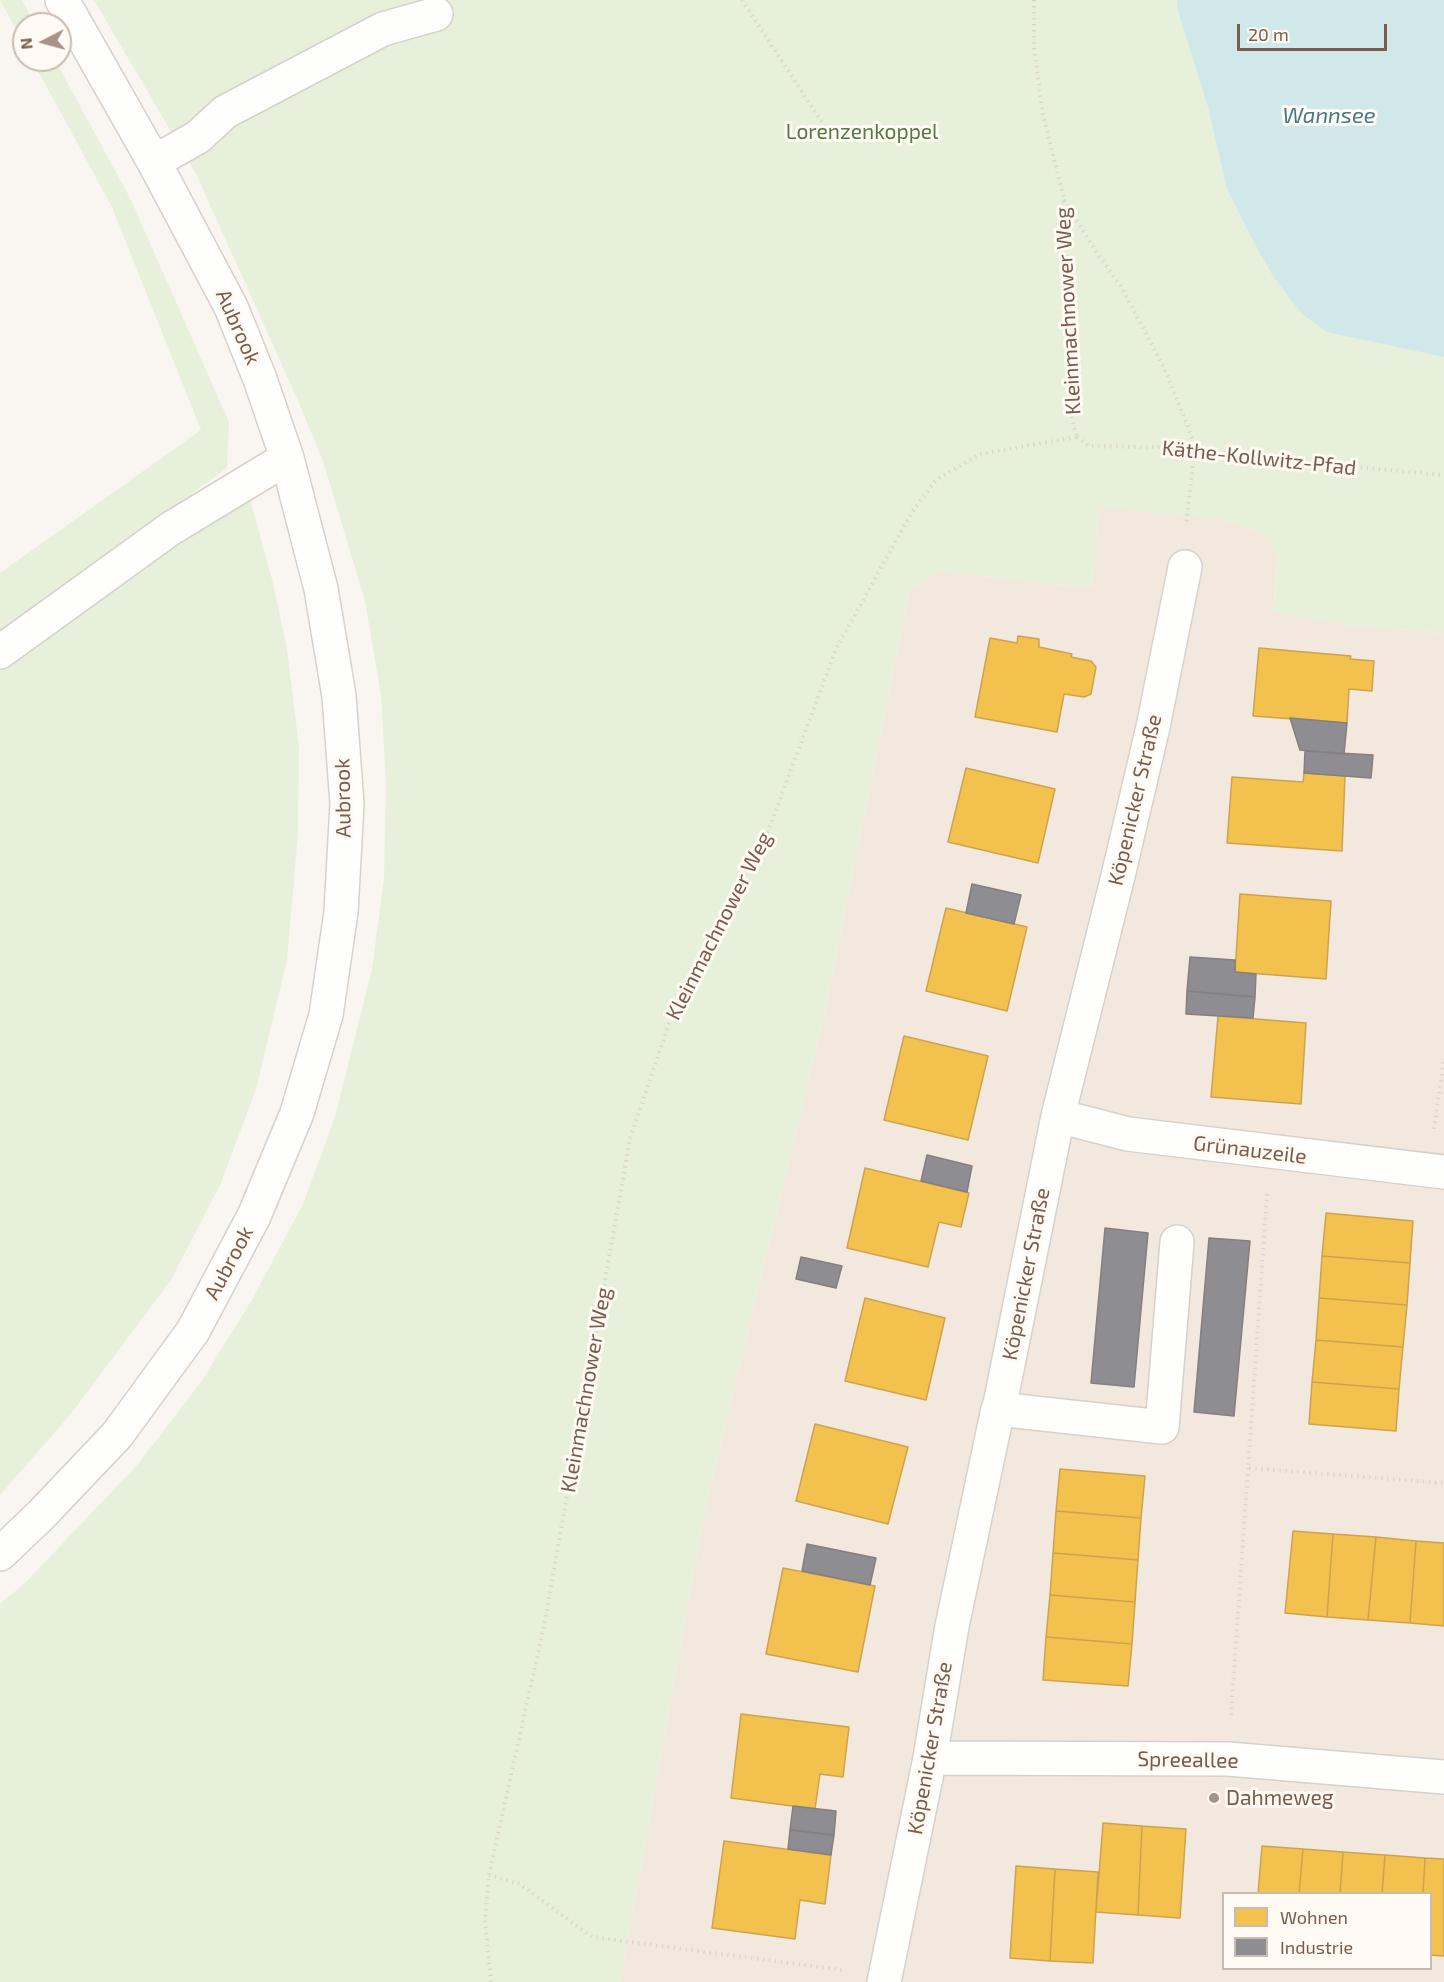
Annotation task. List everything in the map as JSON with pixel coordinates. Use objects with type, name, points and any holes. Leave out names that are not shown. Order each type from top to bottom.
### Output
[{"type":"street","name":"Aubrook","points":[[0,1554],[41,1515],[117,1435],[193,1331],[254,1216],[297,1113],[326,1015],[341,912],[346,794],[339,696],[321,589],[287,458],[260,379],[231,307],[154,162],[62,0]]},
{"type":"street","points":[[154,162],[198,137],[225,112],[373,34],[436,14]]},
{"type":"street","points":[[0,652],[170,529],[287,458]]},
{"type":"street","name":"Köpenicker Straße","points":[[885,1979],[930,1758],[952,1626],[1002,1398],[1058,1116],[1153,727],[1185,567]]},
{"type":"street","name":"Grünauzeile","points":[[1058,1116],[1128,1134],[1436,1172]]},
{"type":"street","points":[[998,1409],[1162,1427],[1177,1242]]},
{"type":"street","name":"Spreeallee","points":[[930,1758],[1228,1759],[1444,1777]]},
{"type":"path","points":[[742,0],[832,138]]},
{"type":"path","name":"Kleinmachnower Weg","points":[[491,1982],[485,1920],[489,1875],[544,1626],[630,1139],[675,1005],[763,845],[836,649],[912,512],[936,480],[980,454],[1077,437],[1072,420],[1064,199],[1041,104],[1034,48],[1035,0]]},
{"type":"path","points":[[1064,199],[1097,253],[1122,288],[1158,358],[1195,448],[1186,530],[1185,567]]},
{"type":"path","name":"Käthe-Kollwitz-Pfad","points":[[1077,437],[1089,446],[1195,448],[1246,457],[1444,475]]},
{"type":"path","points":[[1436,1172],[1444,1059]]},
{"type":"path","points":[[1228,1759],[1270,1153]]},
{"type":"path","points":[[1248,1468],[1444,1483]]},
{"type":"path","points":[[489,1875],[520,1884],[592,1937],[885,1979]]},
{"type":"shaded area","points":[[1099,506],[1219,519],[1253,529],[1268,540],[1278,556],[1273,611],[1349,625],[1444,633],[1444,1982],[620,1982],[704,1514],[823,1020],[909,591],[937,571],[1092,588]]},
{"type":"green space","points":[[0,0],[22,0],[28,12],[12,12],[12,22]]},
{"type":"green space","name":"Lorenzenkoppel","points":[[94,0],[1444,0],[1444,633],[1349,625],[1273,612],[1278,556],[1268,540],[1253,529],[1219,519],[1099,507],[1092,588],[937,571],[909,591],[823,1020],[704,1514],[620,1982],[0,1982],[0,1604],[25,1583],[138,1464],[201,1382],[253,1298],[303,1204],[335,1117],[372,969],[384,879],[386,783],[381,696],[365,601],[323,461],[197,176]]},
{"type":"green space","points":[[39,72],[62,72],[130,198],[229,422],[227,468],[0,633],[0,573],[201,430],[112,207]]},
{"type":"green space","points":[[250,499],[273,583],[287,649],[299,747],[298,833],[287,960],[256,1089],[220,1185],[171,1280],[70,1415],[0,1495],[0,669],[185,534]]},
{"type":"water","name":"Wannsee","points":[[1177,0],[1444,0],[1444,357],[1327,332],[1302,314],[1273,276],[1227,189],[1208,107],[1178,11]]},
{"type":"building: Wohnen","points":[[1018,636],[1039,639],[1039,647],[1072,654],[1071,657],[1091,661],[1096,667],[1091,694],[1084,697],[1064,694],[1057,732],[975,717],[990,638],[1017,643]]},
{"type":"building: Wohnen","points":[[1259,648],[1351,656],[1350,659],[1374,661],[1372,691],[1349,689],[1347,723],[1253,716]]},
{"type":"building: Wohnen","points":[[966,768],[1055,789],[1038,863],[948,842]]},
{"type":"building: Wohnen","points":[[1304,773],[1345,776],[1342,851],[1227,843],[1232,777],[1303,782]]},
{"type":"building: Wohnen","points":[[1240,894],[1331,901],[1326,979],[1235,972]]},
{"type":"building: Wohnen","points":[[946,908],[1027,927],[1007,1011],[926,991]]},
{"type":"building: Wohnen","points":[[1218,1016],[1306,1023],[1301,1104],[1211,1097]]},
{"type":"building: Wohnen","points":[[904,1036],[988,1056],[968,1140],[884,1120]]},
{"type":"building: Wohnen","points":[[865,1168],[969,1193],[961,1227],[939,1222],[928,1267],[847,1248]]},
{"type":"building: Wohnen","points":[[1326,1213],[1413,1221],[1410,1263],[1322,1256]]},
{"type":"building: Wohnen","points":[[1322,1256],[1410,1263],[1407,1305],[1319,1298]]},
{"type":"building: Wohnen","points":[[865,1298],[945,1318],[926,1400],[845,1381]]},
{"type":"building: Wohnen","points":[[1319,1298],[1407,1305],[1403,1347],[1316,1340]]},
{"type":"building: Wohnen","points":[[1316,1340],[1403,1347],[1399,1389],[1312,1382]]},
{"type":"building: Wohnen","points":[[1312,1382],[1399,1389],[1396,1431],[1309,1424]]},
{"type":"building: Wohnen","points":[[815,1424],[908,1447],[888,1524],[796,1501]]},
{"type":"building: Wohnen","points":[[1060,1469],[1145,1476],[1141,1518],[1056,1511]]},
{"type":"building: Wohnen","points":[[1056,1511],[1141,1518],[1138,1560],[1053,1553]]},
{"type":"building: Wohnen","points":[[1293,1531],[1333,1534],[1327,1617],[1285,1613]]},
{"type":"building: Wohnen","points":[[1333,1534],[1376,1537],[1368,1620],[1327,1617]]},
{"type":"building: Wohnen","points":[[1376,1537],[1416,1541],[1410,1623],[1368,1620]]},
{"type":"building: Wohnen","points":[[1416,1541],[1444,1543],[1444,1626],[1410,1623]]},
{"type":"building: Wohnen","points":[[1053,1553],[1138,1560],[1135,1602],[1050,1595]]},
{"type":"building: Wohnen","points":[[783,1568],[875,1586],[858,1672],[766,1654]]},
{"type":"building: Wohnen","points":[[1050,1595],[1135,1602],[1132,1644],[1046,1637]]},
{"type":"building: Wohnen","points":[[1046,1637],[1132,1644],[1128,1686],[1043,1680]]},
{"type":"building: Wohnen","points":[[741,1714],[849,1727],[843,1777],[820,1774],[815,1809],[731,1798]]},
{"type":"building: Wohnen","points":[[1103,1823],[1142,1826],[1138,1915],[1096,1912]]},
{"type":"building: Wohnen","points":[[1142,1826],[1186,1829],[1180,1918],[1138,1915]]},
{"type":"building: Wohnen","points":[[724,1841],[831,1855],[825,1904],[800,1900],[795,1939],[712,1928]]},
{"type":"building: Wohnen","points":[[1262,1846],[1303,1849],[1299,1892],[1258,1892]]},
{"type":"building: Wohnen","points":[[1303,1849],[1343,1852],[1340,1892],[1299,1892]]},
{"type":"building: Wohnen","points":[[1343,1852],[1385,1855],[1382,1892],[1340,1892]]},
{"type":"building: Wohnen","points":[[1385,1855],[1425,1858],[1423,1892],[1382,1892]]},
{"type":"building: Wohnen","points":[[1425,1858],[1444,1859],[1444,1956],[1432,1955],[1432,1892],[1423,1892]]},
{"type":"building: Wohnen","points":[[1016,1866],[1055,1869],[1050,1961],[1010,1958]]},
{"type":"building: Wohnen","points":[[1055,1869],[1098,1872],[1093,1963],[1050,1961]]},
{"type":"building: Industrie","points":[[1290,718],[1347,723],[1344,754],[1300,750]]},
{"type":"building: Industrie","points":[[1305,751],[1373,755],[1371,778],[1304,773]]},
{"type":"building: Industrie","points":[[972,884],[1021,895],[1014,924],[966,913]]},
{"type":"building: Industrie","points":[[1190,957],[1235,960],[1235,972],[1256,974],[1255,997],[1187,991]]},
{"type":"building: Industrie","points":[[1187,991],[1255,997],[1253,1018],[1186,1014]]},
{"type":"building: Industrie","points":[[927,1155],[972,1166],[967,1192],[921,1181]]},
{"type":"building: Industrie","points":[[1105,1228],[1148,1233],[1134,1387],[1091,1383]]},
{"type":"building: Industrie","points":[[1209,1238],[1250,1241],[1234,1416],[1194,1412]]},
{"type":"building: Industrie","points":[[801,1257],[842,1266],[836,1288],[796,1279]]},
{"type":"building: Industrie","points":[[807,1544],[876,1558],[870,1585],[802,1571]]},
{"type":"building: Industrie","points":[[793,1806],[836,1811],[834,1835],[790,1830]]},
{"type":"building: Industrie","points":[[790,1830],[834,1835],[831,1855],[788,1849]]},
{"type":"place","name":"Dahmeweg","points":[[1214,1798]]}]
